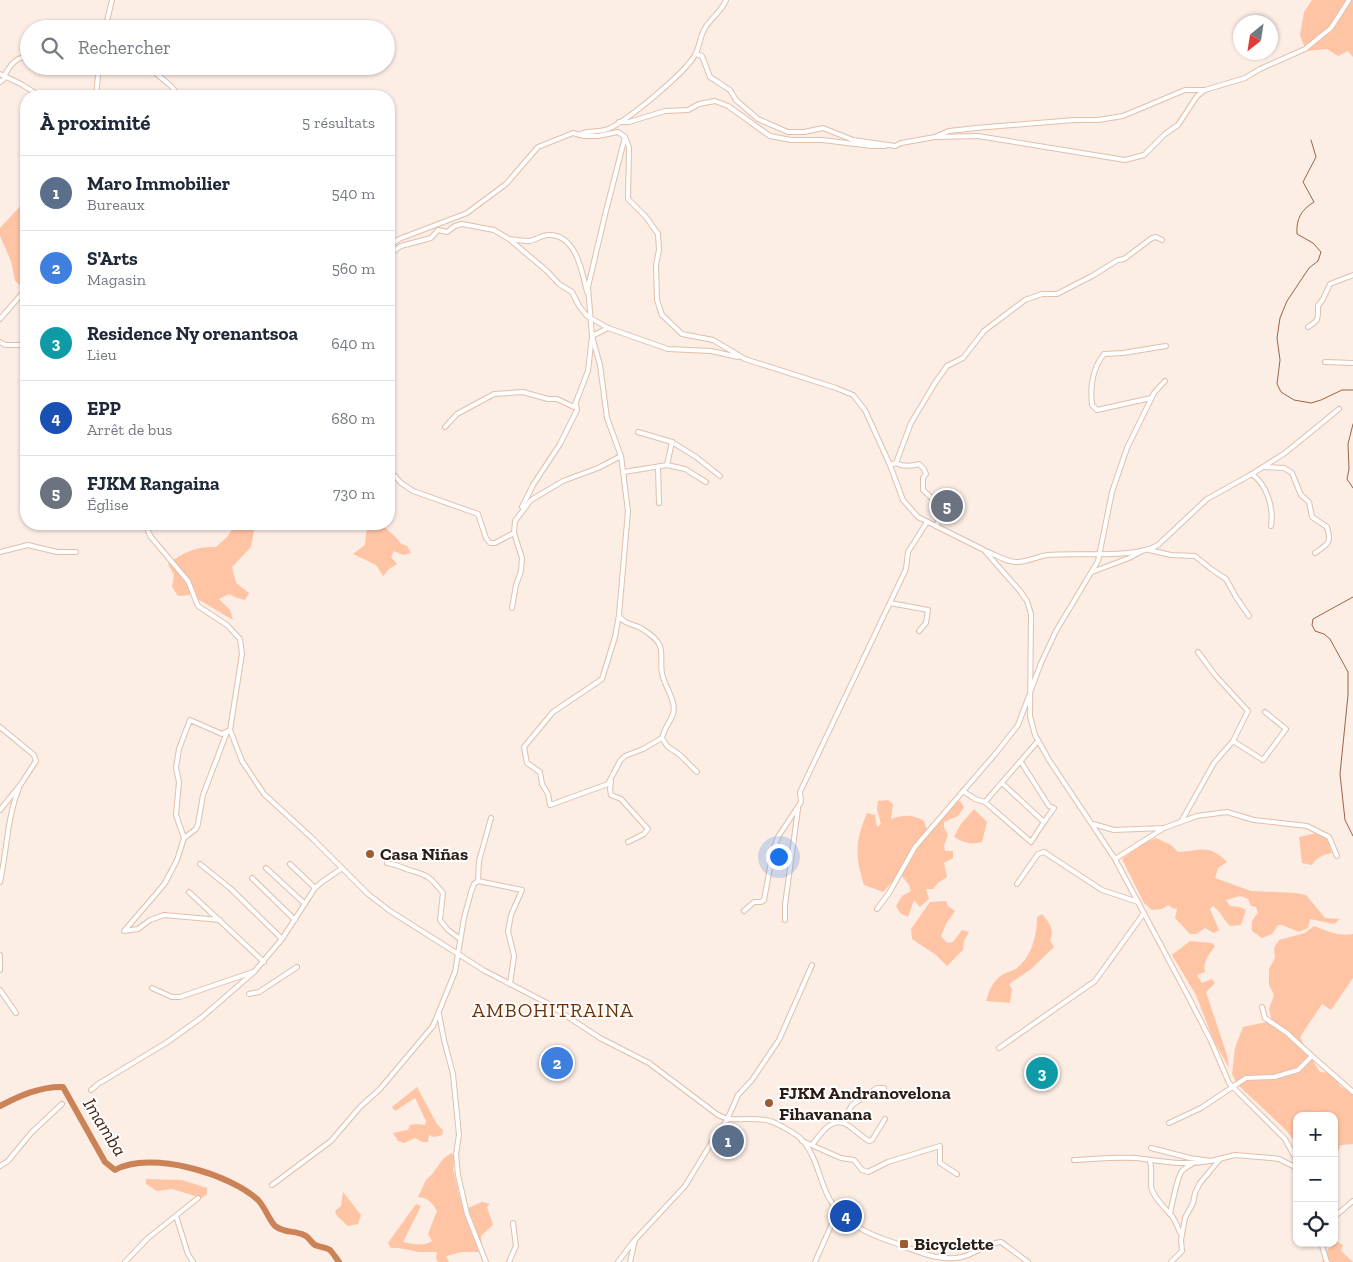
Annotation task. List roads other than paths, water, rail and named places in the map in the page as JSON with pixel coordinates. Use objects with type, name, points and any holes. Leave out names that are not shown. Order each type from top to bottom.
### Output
[{"type":"street","points":[[107,20],[112,0]]},
{"type":"street","points":[[578,134],[585,131],[607,130],[638,110],[676,76],[696,54],[699,40],[706,27],[726,0]]},
{"type":"street","points":[[934,137],[949,131],[958,130],[1074,120],[1098,120],[1123,116],[1185,90],[1205,90],[1250,76],[1260,69],[1306,49],[1331,28],[1349,1]]},
{"type":"street","points":[[696,54],[702,56],[710,77],[730,90],[736,100],[768,125],[788,132],[804,132],[823,128],[853,140],[895,146]]},
{"type":"street","points":[[0,82],[3,75],[20,58]]},
{"type":"street","points":[[3,75],[29,90]]},
{"type":"street","points":[[97,90],[98,75]]},
{"type":"street","points":[[158,75],[174,90]]},
{"type":"street","points":[[619,122],[636,120],[664,110],[688,110],[699,104],[715,101],[728,106],[770,136],[791,140],[822,140],[872,146],[895,146],[901,142],[934,137],[978,136],[1125,160],[1144,155],[1165,134],[1178,126],[1197,96],[1205,90]]},
{"type":"street","points":[[395,242],[466,213],[506,184],[538,147],[573,133],[598,136],[618,132],[625,137],[629,147],[628,199],[646,217],[658,234],[659,250],[656,265],[657,300],[662,315],[682,334],[713,340],[745,359]]},
{"type":"street","points":[[518,517],[533,485],[560,444],[577,410],[576,404],[588,371],[592,336],[588,287],[625,137]]},
{"type":"street","points":[[395,250],[400,246],[431,238],[438,230],[448,232],[455,226],[462,224],[494,230],[509,239],[560,284],[572,292],[579,306],[591,318],[608,328],[662,348],[711,351],[745,359],[853,395],[865,410],[890,465],[903,500],[918,516],[927,522],[1011,561],[1019,562],[1047,555],[1100,554],[1150,550],[1171,555],[1195,556],[1226,578],[1249,616]]},
{"type":"street","points":[[509,239],[530,241],[545,234],[552,235],[569,243],[575,252],[590,304]]},
{"type":"street","points":[[896,463],[911,423],[947,366],[963,358],[984,332],[1025,300],[1042,294],[1057,294],[1118,260],[1124,259],[1152,238],[1156,237],[1162,240]]},
{"type":"street","points":[[1308,326],[1317,322],[1318,306],[1330,284],[1353,275]]},
{"type":"street","points":[[0,319],[20,296]]},
{"type":"street","points":[[592,336],[608,328]]},
{"type":"street","points":[[592,336],[600,365],[607,418],[621,456],[628,511],[619,615],[615,637],[602,678],[552,712],[524,747],[528,763],[540,772],[542,784],[548,794],[550,805],[608,784],[620,761],[625,756],[643,749],[662,738],[664,730],[673,714],[674,706],[662,673],[661,649],[656,640],[645,631],[638,626],[624,622],[620,619],[619,615]]},
{"type":"street","points":[[0,342],[5,345],[20,345]]},
{"type":"street","points":[[1151,398],[1097,410],[1092,405],[1090,390],[1093,376],[1097,363],[1104,354],[1166,346]]},
{"type":"street","points":[[1325,362],[1353,363]]},
{"type":"street","points":[[876,909],[889,893],[915,847],[1018,725],[1041,663],[1056,631],[1081,587],[1092,572],[1100,554],[1112,492],[1127,448],[1151,398],[1165,381]]},
{"type":"street","points":[[444,427],[457,414],[494,394],[523,392],[548,399],[558,399],[574,407],[576,404]]},
{"type":"street","points":[[1150,550],[1158,545],[1207,499],[1252,474],[1284,453],[1339,409]]},
{"type":"street","points":[[638,432],[672,442],[696,457],[720,476]]},
{"type":"street","points":[[667,465],[672,442]]},
{"type":"street","points":[[512,608],[516,585],[521,571],[522,558],[514,533],[514,521],[531,500],[563,481],[598,468],[621,456]]},
{"type":"street","points":[[890,465],[896,463],[911,466],[920,464],[924,468],[926,474],[923,478],[923,490],[938,504],[943,513],[936,526]]},
{"type":"street","points":[[624,472],[667,465],[685,468],[706,482]]},
{"type":"street","points":[[658,466],[659,503]]},
{"type":"street","points":[[1263,467],[1284,468],[1292,473],[1301,495],[1309,502],[1312,517],[1327,527],[1330,538],[1327,545],[1315,552]]},
{"type":"street","points":[[1252,474],[1263,483],[1272,518],[1271,526]]},
{"type":"street","points":[[395,476],[401,483],[413,491],[478,514],[486,538],[490,543],[495,543],[514,533]]},
{"type":"street","points":[[785,920],[785,905],[801,802],[800,792],[906,569],[908,552],[927,522]]},
{"type":"street","points":[[148,530],[151,537],[188,581],[198,606],[227,625],[240,639],[242,654],[229,731],[203,795],[196,829],[184,838],[177,860],[165,883],[124,931],[138,929],[150,920],[164,914],[220,920]]},
{"type":"street","points":[[0,552],[28,545],[57,552],[76,552]]},
{"type":"street","points":[[984,550],[1026,601],[1031,614],[1030,716],[1038,741],[1115,859],[1204,1028],[1229,1083],[1285,1139],[1295,1157]]},
{"type":"street","points":[[1092,572],[1142,551]]},
{"type":"street","points":[[890,603],[928,610],[926,623],[919,631]]},
{"type":"street","points":[[1182,820],[1214,763],[1233,741],[1248,711],[1215,675],[1198,652]]},
{"type":"street","points":[[1233,741],[1263,760],[1286,729],[1265,712]]},
{"type":"street","points":[[184,838],[176,815],[179,782],[176,768],[179,749],[190,720],[222,734],[229,731]]},
{"type":"street","points":[[0,727],[36,758],[36,763],[0,810]]},
{"type":"street","points":[[229,731],[242,760],[264,794],[368,894],[390,911],[485,971],[547,1003],[600,1038],[649,1064],[718,1116],[727,1120],[750,1119],[771,1121],[812,1145],[841,1158],[854,1160],[862,1170],[868,1172],[888,1162],[940,1146],[940,1163],[957,1174]]},
{"type":"street","points":[[662,738],[667,746],[680,754],[697,772]]},
{"type":"street","points":[[985,802],[1038,741]]},
{"type":"street","points":[[963,791],[975,799],[985,802],[1031,842],[1054,808],[1049,806],[1021,762]]},
{"type":"street","points":[[611,779],[611,794],[621,799],[648,829],[644,834],[628,842]]},
{"type":"street","points":[[1002,782],[1044,822]]},
{"type":"street","points":[[0,882],[8,839],[10,813],[21,784]]},
{"type":"street","points":[[744,911],[754,902],[764,900],[773,851],[778,837],[799,807]]},
{"type":"street","points":[[1115,859],[1164,828],[1182,820],[1227,812],[1254,820],[1307,826],[1329,836],[1337,856]]},
{"type":"street","points":[[272,1185],[330,1142],[360,1106],[380,1088],[433,1026],[455,972],[457,952],[470,892],[478,881],[479,861],[491,818]]},
{"type":"street","points":[[1093,824],[1114,830],[1164,828]]},
{"type":"street","points":[[1017,884],[1038,854],[1044,852],[1102,890],[1138,902]]},
{"type":"street","points":[[387,863],[396,864],[422,873],[432,880],[443,894],[440,920],[442,924],[460,939]]},
{"type":"street","points":[[200,864],[231,889],[282,939]]},
{"type":"street","points":[[290,864],[316,888]]},
{"type":"street","points":[[266,868],[305,904]]},
{"type":"street","points":[[91,1090],[166,1043],[201,1018],[256,971],[282,939],[316,888],[342,868]]},
{"type":"street","points":[[252,878],[295,920]]},
{"type":"street","points":[[478,881],[522,890],[511,915],[508,931],[514,956],[510,984]]},
{"type":"street","points":[[189,892],[264,962]]},
{"type":"street","points":[[999,1048],[1095,981],[1144,913]]},
{"type":"street","points":[[0,955],[0,970]]},
{"type":"street","points":[[618,1262],[635,1240],[685,1186],[727,1120],[738,1096],[752,1080],[779,1040],[812,964]]},
{"type":"street","points":[[249,994],[259,992],[297,967]]},
{"type":"street","points":[[152,988],[172,997],[180,997],[256,971]]},
{"type":"street","points":[[0,990],[16,1013]]},
{"type":"street","points":[[1262,1007],[1265,1018],[1287,1033],[1353,1092]]},
{"type":"street","points":[[439,1013],[453,1074],[460,1135],[456,1154],[458,1175],[468,1214],[486,1262]]},
{"type":"street","points":[[1169,1124],[1202,1108],[1246,1078],[1274,1077],[1298,1070],[1312,1056]]},
{"type":"street","points":[[842,1122],[852,1105],[877,1088],[884,1088]]},
{"type":"street","points":[[0,1166],[8,1161],[32,1133],[62,1104]]},
{"type":"street","points":[[812,1145],[824,1129],[836,1122],[848,1125],[869,1141],[872,1140],[885,1119]]},
{"type":"street","points":[[802,1140],[812,1155],[830,1200],[847,1219],[879,1238],[924,1255],[939,1258],[961,1257],[1001,1242],[1028,1262]]},
{"type":"street","points":[[1151,1148],[1190,1158],[1211,1161]]},
{"type":"street","points":[[1074,1160],[1134,1158],[1150,1161],[1194,1163],[1211,1161],[1235,1154],[1279,1159],[1293,1166]]},
{"type":"street","points":[[1171,1262],[1182,1251],[1184,1218],[1193,1203],[1195,1192],[1220,1158]]},
{"type":"street","points":[[1150,1161],[1151,1186],[1154,1193],[1174,1217],[1176,1226],[1182,1234]]},
{"type":"street","points":[[1170,1214],[1179,1177],[1185,1168],[1194,1163]]},
{"type":"street","points":[[125,1262],[148,1238],[198,1198]]},
{"type":"street","points":[[1338,1214],[1353,1201]]},
{"type":"street","points":[[815,1262],[838,1210]]},
{"type":"street","points":[[176,1216],[188,1254],[193,1262]]},
{"type":"street","points":[[509,1262],[516,1246],[513,1223]]},
{"type":"street","points":[[630,1262],[635,1240]]},
{"type":"street","points":[[1322,1247],[1327,1262]]},
{"type":"waterway","points":[[1311,140],[1316,157],[1303,182],[1314,202],[1300,215],[1297,224],[1297,234],[1313,243],[1321,252],[1318,261],[1309,268],[1287,301],[1280,318],[1277,338],[1280,360],[1277,384],[1281,392],[1294,400],[1311,403],[1342,390],[1353,390]]},
{"type":"waterway","points":[[1353,424],[1348,444],[1349,469],[1347,479],[1353,488]]},
{"type":"waterway","points":[[1353,597],[1313,619],[1312,625],[1315,631],[1324,634],[1330,639],[1348,672],[1348,695],[1340,774],[1345,820],[1353,836]]},
{"type":"waterway","name":"Imamba","points":[[0,1106],[22,1095],[38,1090],[63,1087],[105,1162],[115,1170],[130,1164],[149,1163],[169,1164],[210,1174],[245,1190],[258,1200],[275,1226],[305,1236],[315,1245],[327,1248],[339,1262]]},
{"type":"place","name":"FJKM Rangaina","points":[[947,506]]},
{"type":"place","name":"Casa Niñas","points":[[370,854]]},
{"type":"place","name":"S'Arts","points":[[557,1063]]},
{"type":"place","name":"Residence Ny orenantsoa","points":[[1042,1073]]},
{"type":"place","name":"FJKM Andranovelona Fihavanana","points":[[769,1103]]},
{"type":"place","name":"Maro Immobilier","points":[[728,1141]]},
{"type":"place","name":"EPP","points":[[846,1216]]},
{"type":"place","name":"Bicyclette","points":[[904,1244]]},
{"type":"district","name":"AMBOHITRAINA","points":[[553,1010]]}]
